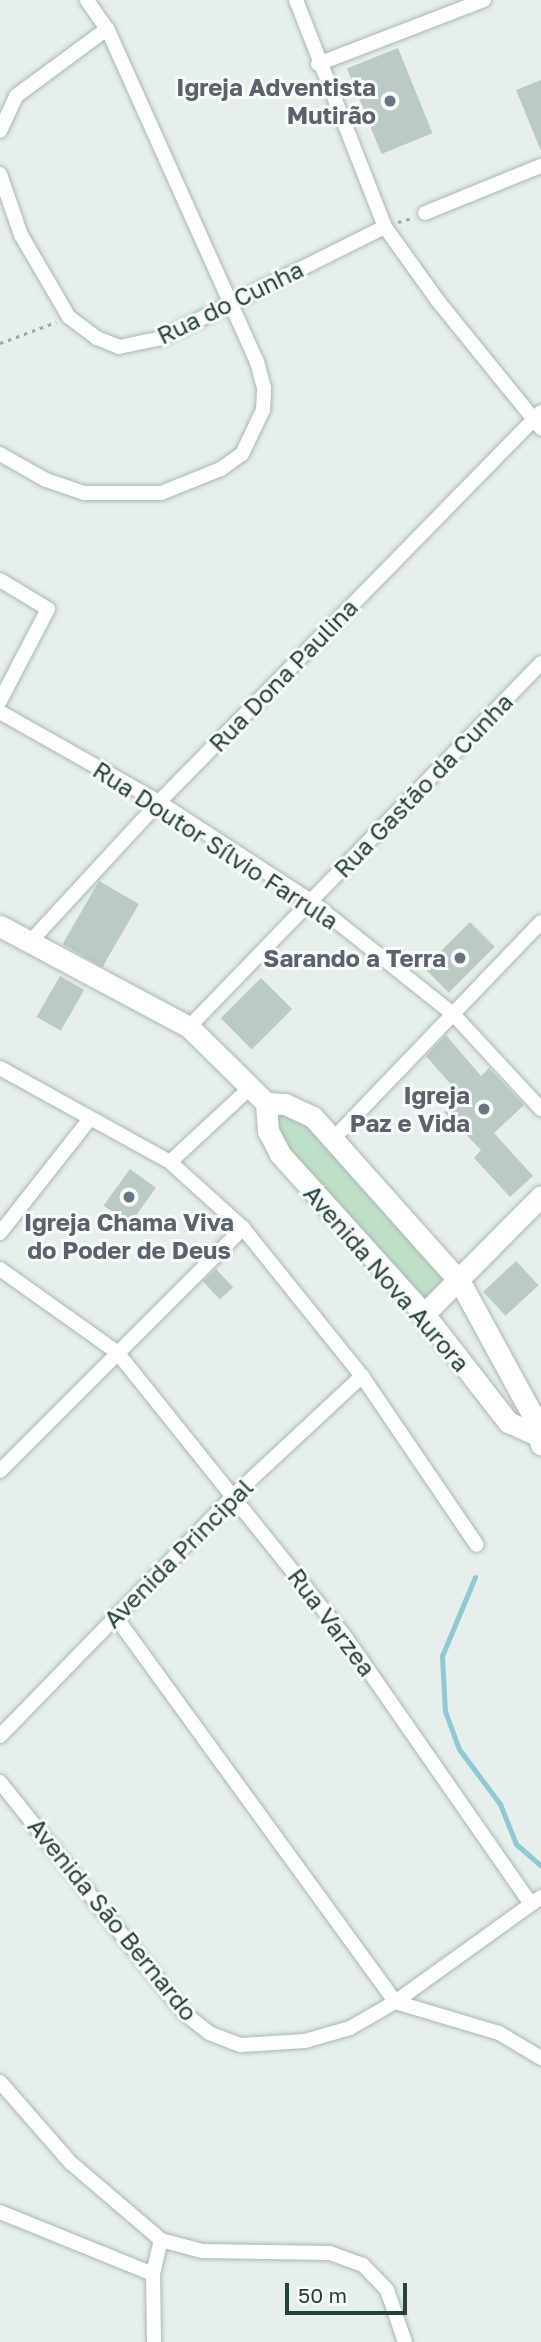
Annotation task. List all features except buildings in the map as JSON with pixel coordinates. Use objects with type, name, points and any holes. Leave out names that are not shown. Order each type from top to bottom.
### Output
[{"type":"street","points":[[0,454],[46,480],[84,493],[161,493],[221,469],[242,454],[263,410],[264,388],[257,362],[227,303],[107,29],[88,0]]},
{"type":"street","points":[[296,0],[318,64],[385,227],[538,420]]},
{"type":"street","points":[[318,64],[484,0]]},
{"type":"street","points":[[0,131],[16,96],[107,29]]},
{"type":"street","points":[[425,213],[541,166]]},
{"type":"street","name":"Rua do Cunha","points":[[0,174],[21,235],[69,317],[97,338],[119,347],[162,338],[227,303],[385,227]]},
{"type":"street","name":"Rua Dona Paulina","points":[[30,942],[159,802],[538,420]]},
{"type":"street","points":[[0,580],[48,609],[0,701]]},
{"type":"street","name":"Rua Gastão da Cunha","points":[[189,1027],[541,663]]},
{"type":"street","name":"Rua Doutor Sílvio Farrula","points":[[0,712],[159,802],[311,901],[452,1013],[541,1109]]},
{"type":"street","points":[[334,1138],[541,922]]},
{"type":"street","points":[[0,926],[189,1027],[266,1103]]},
{"type":"street","points":[[0,1068],[89,1120],[170,1162],[243,1228],[362,1376],[477,1545]]},
{"type":"street","points":[[170,1162],[250,1088]]},
{"type":"street","name":"Avenida Nova Aurora","points":[[266,1103],[300,1109],[334,1138],[460,1282],[531,1412],[538,1439],[508,1422],[424,1314],[280,1154],[271,1140],[266,1103]]},
{"type":"street","points":[[0,1233],[89,1120]]},
{"type":"street","points":[[424,1314],[460,1282],[541,1196]]},
{"type":"street","points":[[0,1471],[243,1228]]},
{"type":"street","name":"Rua Varzea","points":[[0,1269],[117,1352],[346,1638],[536,1900]]},
{"type":"street","name":"Avenida Principal","points":[[0,1736],[234,1495],[362,1376]]},
{"type":"street","points":[[115,1616],[395,2002],[499,2033],[541,2058]]},
{"type":"street","name":"Avenida São Bernardo","points":[[0,1782],[171,1998],[209,2032],[241,2045],[305,2041],[350,2028],[395,2002],[536,1900]]},
{"type":"street","points":[[0,2082],[71,2163],[161,2240],[202,2251],[330,2253],[363,2265],[387,2290],[405,2342]]},
{"type":"street","points":[[0,2212],[153,2274]]},
{"type":"street","points":[[154,2342],[153,2274],[161,2240]]},
{"type":"path","points":[[385,227],[425,213]]},
{"type":"path","points":[[0,343],[69,317]]},
{"type":"green space","points":[[266,1103],[300,1109],[460,1282],[424,1314],[291,1166]]},
{"type":"waterway","points":[[475,1577],[442,1656],[445,1711],[459,1749],[500,1804],[516,1844],[541,1866]]},
{"type":"place","name":"Igreja Adventista Mutirão","points":[[390,101]]},
{"type":"place","name":"Sarando a Terra","points":[[460,958]]},
{"type":"place","name":"Igreja Paz e Vida","points":[[484,1109]]},
{"type":"place","name":"Igreja Chama Viva do Poder de Deus","points":[[129,1197]]}]
